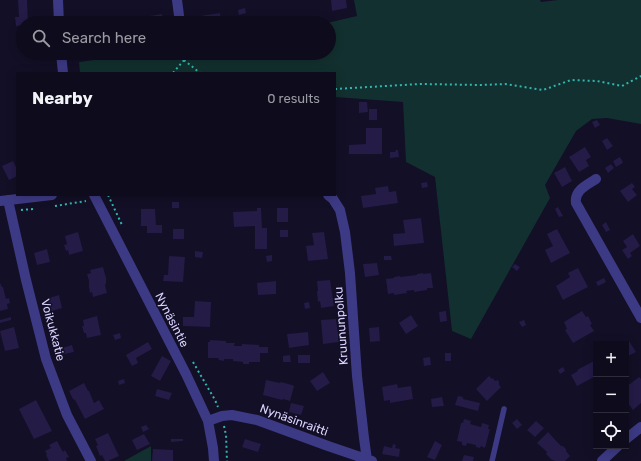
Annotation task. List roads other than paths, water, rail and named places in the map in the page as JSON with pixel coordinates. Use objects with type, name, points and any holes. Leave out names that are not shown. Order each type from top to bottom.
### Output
[{"type":"street","points":[[58,0],[59,16]]},
{"type":"street","points":[[176,0],[179,16]]},
{"type":"street","points":[[62,60],[63,72]]},
{"type":"street","points":[[596,179],[578,191],[575,199],[576,203],[641,318]]},
{"type":"street","points":[[4,201],[44,196]]},
{"type":"street","name":"Nynäsintie","points":[[95,196],[186,374],[208,421],[214,461]]},
{"type":"street","name":"Kruununpolku","points":[[329,196],[340,210],[346,232],[358,384],[364,438],[369,460]]},
{"type":"street","name":"Voikukkatie","points":[[4,201],[46,359],[67,415],[92,461]]},
{"type":"street","name":"Nynäsinraitti","points":[[208,421],[222,416],[232,415],[257,420],[369,460]]},
{"type":"street","points":[[629,437],[641,427]]},
{"type":"street","points":[[602,461],[615,449]]},
{"type":"lane","points":[[492,461],[504,409]]}]
